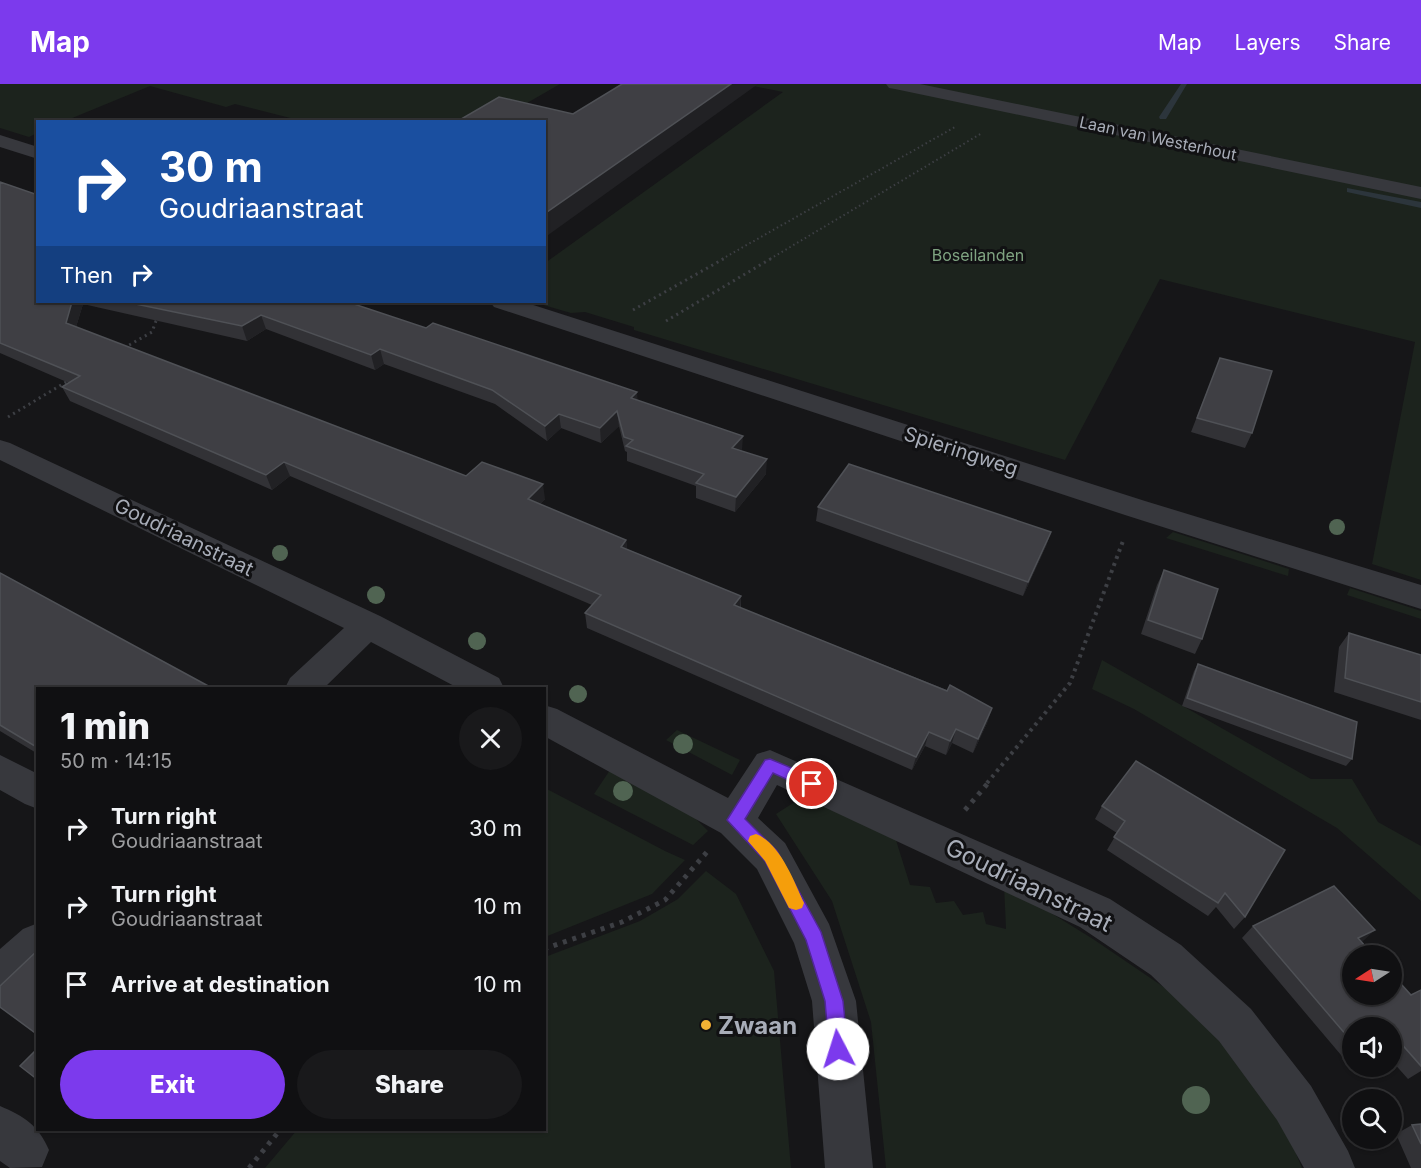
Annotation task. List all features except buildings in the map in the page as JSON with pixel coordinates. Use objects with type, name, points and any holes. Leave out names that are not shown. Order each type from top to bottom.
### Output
[{"type":"street","name":"Laan van Westerhout","points":[[895,84],[1421,193]]},
{"type":"street","points":[[0,141],[36,152]]},
{"type":"street","name":"Spieringweg","points":[[505,303],[1135,508],[1421,597]]},
{"type":"street","name":"Goudriaanstraat","points":[[0,448],[368,625],[485,687]]},
{"type":"street","points":[[303,687],[368,625]]},
{"type":"street","points":[[546,720],[735,820],[771,856],[814,938],[834,1001],[849,1168]]},
{"type":"street","name":"Goudriaanstraat","points":[[735,820],[770,765],[1095,913],[1166,960],[1235,1025],[1294,1103],[1331,1168]]},
{"type":"street","points":[[0,771],[36,792]]},
{"type":"street","points":[[0,978],[36,945]]},
{"type":"path","points":[[596,332],[995,104]]},
{"type":"path","points":[[629,343],[1022,109]]},
{"type":"path","points":[[122,350],[152,332],[156,321],[165,316]]},
{"type":"path","points":[[0,421],[71,379]]},
{"type":"path","points":[[939,841],[1070,683],[1123,540]]},
{"type":"path","points":[[546,948],[622,922],[665,900],[735,820]]},
{"type":"path","points":[[249,1168],[279,1131]]},
{"type":"green space","points":[[0,84],[560,84],[497,120],[298,120],[235,104],[226,107],[150,86],[67,120],[36,120],[36,134],[29,137],[0,128]]},
{"type":"green space","name":"Boseilanden","points":[[743,84],[1421,84],[1421,580],[1372,564],[1415,342],[1160,279],[1065,460],[634,330],[634,327],[585,312],[571,313],[536,303],[546,303],[546,262],[783,92]]},
{"type":"green space","points":[[1173,532],[1289,569],[1288,576],[1166,538]]},
{"type":"green space","points":[[1350,588],[1421,611],[1421,619],[1347,595]]},
{"type":"green space","points":[[1102,660],[1311,779],[1352,779],[1378,822],[1421,846],[1421,901],[1337,828],[1134,709],[1092,689]]},
{"type":"green space","points":[[677,730],[740,760],[732,775],[666,740]]},
{"type":"green space","points":[[612,767],[682,805],[708,831],[693,845],[594,794]]},
{"type":"green space","points":[[546,789],[685,860],[652,894],[546,937]]},
{"type":"green space","points":[[804,796],[895,837],[910,885],[930,887],[936,903],[954,901],[963,915],[983,912],[986,924],[1006,929],[1004,884],[1093,939],[1196,1009],[1285,1127],[1302,1168],[886,1168],[871,1022],[832,901],[776,814]]},
{"type":"green space","points":[[706,871],[736,894],[774,971],[791,1168],[265,1168],[296,1131],[546,1131],[546,957],[640,921],[678,899]]},
{"type":"waterway","points":[[1163,117],[1184,84]]},
{"type":"waterway","points":[[1350,190],[1421,205]]},
{"type":"slow traffic","points":[[756,841],[771,856],[796,903]]},
{"type":"place","name":"Zwaan","points":[[706,1025]]},
{"type":"route","points":[[812,784],[770,765],[735,820],[771,856],[814,938],[834,1001],[838,1049]]}]
